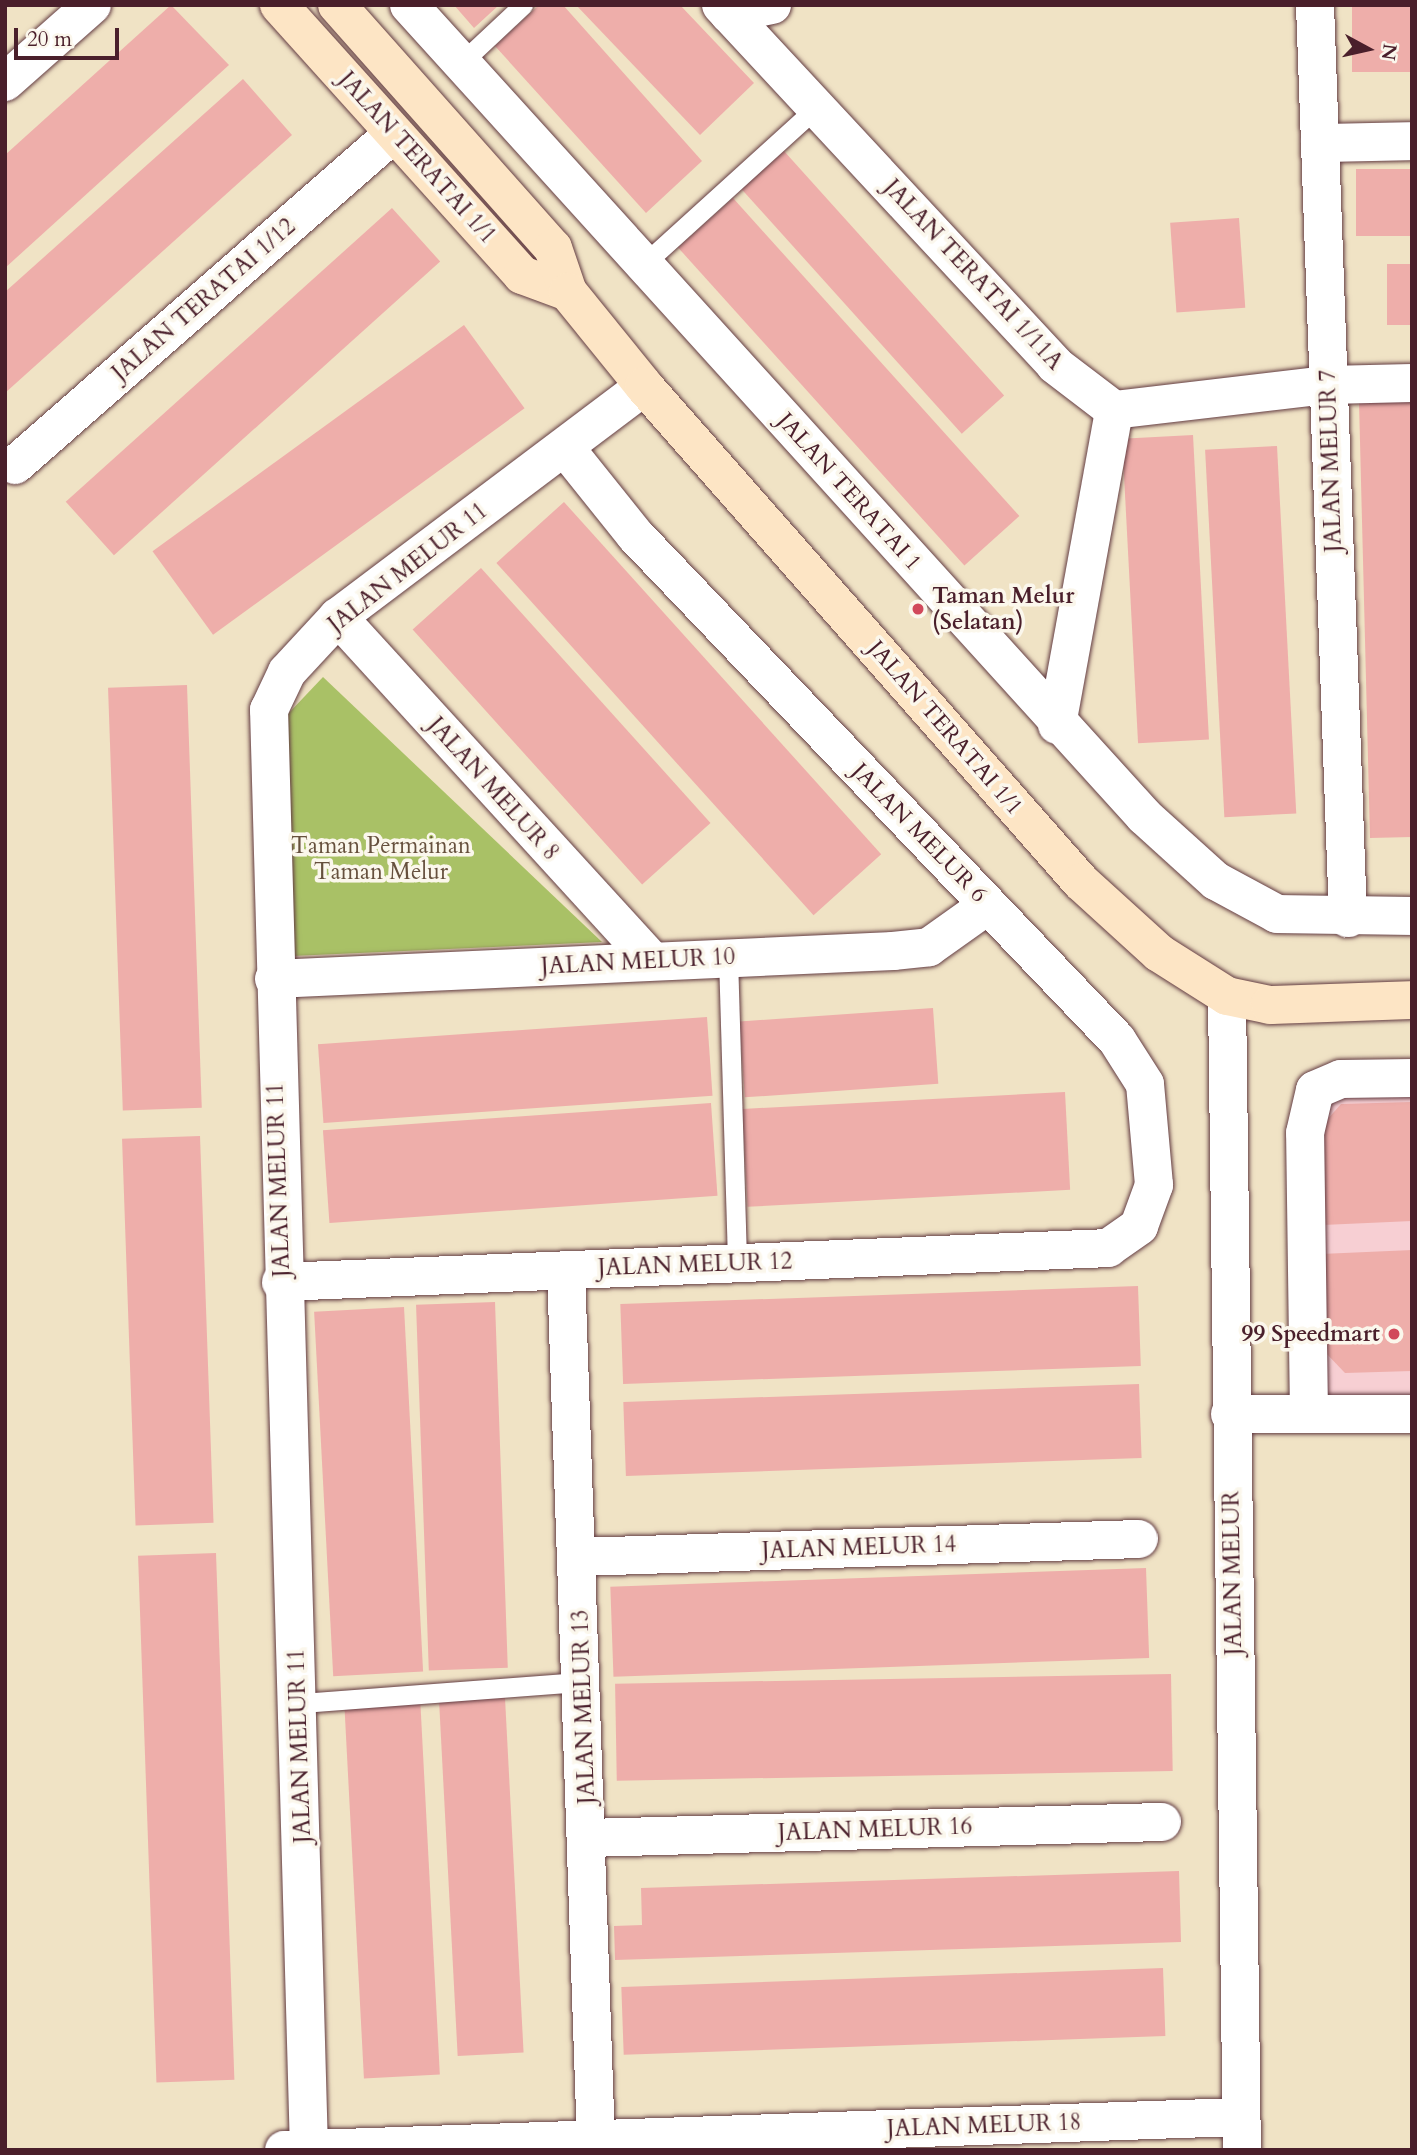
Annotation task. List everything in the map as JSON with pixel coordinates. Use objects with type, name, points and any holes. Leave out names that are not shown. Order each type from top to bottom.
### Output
[{"type":"street","points":[[5,82],[92,5]]},
{"type":"street","name":"JALAN TERATAI 1/1","points":[[279,5],[522,275],[568,292]]},
{"type":"street","name":"JALAN TERATAI 1/1","points":[[337,5],[553,248],[568,292],[644,386],[1081,883],[1160,953],[1227,996],[1270,1005],[1412,1000]]},
{"type":"street","name":"JALAN TERATAI 1","points":[[409,5],[645,263],[1057,725],[1216,881],[1277,914],[1348,918],[1412,916]]},
{"type":"street","points":[[725,10],[772,5]]},
{"type":"street","name":"JALAN MELUR 7","points":[[1315,5],[1348,918]]},
{"type":"street","name":"JALAN TERATAI 1/11A","points":[[725,10],[1055,365],[1114,410]]},
{"type":"street","name":"JALAN TERATAI 1/12","points":[[15,465],[393,134]]},
{"type":"street","points":[[1320,143],[1412,141]]},
{"type":"street","points":[[1057,725],[1114,410],[1328,385],[1412,383]]},
{"type":"street","name":"JALAN MELUR 11","points":[[309,2150],[301,1703],[281,1282],[269,710],[287,672],[338,617],[566,449],[644,386]]},
{"type":"street","name":"JALAN MELUR 6","points":[[566,449],[635,535],[1117,1040],[1145,1084],[1154,1185],[1139,1226],[1108,1248]]},
{"type":"street","name":"JALAN MELUR 8","points":[[338,617],[651,960]]},
{"type":"street","name":"JALAN MELUR 10","points":[[274,979],[929,947],[988,905]]},
{"type":"street","name":"JALAN MELUR","points":[[1227,996],[1230,1415],[1241,2133]]},
{"type":"street","points":[[1309,1414],[1305,1133],[1315,1090],[1341,1079],[1412,1078]]},
{"type":"street","name":"JALAN MELUR 12","points":[[281,1282],[1108,1248]]},
{"type":"street","name":"JALAN MELUR 13","points":[[566,1270],[579,1557],[596,2144]]},
{"type":"street","points":[[1230,1415],[1412,1414]]},
{"type":"street","name":"JALAN MELUR 14","points":[[579,1557],[1139,1539]]},
{"type":"street","name":"JALAN MELUR 16","points":[[588,1838],[1163,1822]]},
{"type":"street","name":"JALAN MELUR 18","points":[[284,2150],[1241,2133]]},
{"type":"lane","points":[[461,63],[523,5]]},
{"type":"lane","points":[[645,263],[816,108]]},
{"type":"lane","points":[[728,957],[737,1264]]},
{"type":"lane","points":[[301,1703],[583,1682]]},
{"type":"shaded area","points":[[1412,1092],[1412,1401],[1324,1400],[1317,1136],[1327,1098]]},
{"type":"green space","name":"Taman Permainan Taman Melur","points":[[323,677],[602,942],[292,956],[286,716]]},
{"type":"building","points":[[171,5],[229,65],[5,268],[5,155]]},
{"type":"building","points":[[454,5],[499,5],[474,28]]},
{"type":"building","points":[[539,5],[563,5],[702,161],[646,213],[495,46]]},
{"type":"building","points":[[576,5],[680,5],[754,83],[700,135]]},
{"type":"building","points":[[1352,5],[1412,5],[1412,72],[1352,72]]},
{"type":"building","points":[[243,79],[292,135],[5,393],[5,292]]},
{"type":"building","points":[[784,151],[1004,395],[962,434],[742,189]]},
{"type":"building","points":[[1356,169],[1412,169],[1412,236],[1356,236]]},
{"type":"building","points":[[733,198],[1019,516],[964,566],[678,248]]},
{"type":"building","points":[[392,208],[440,262],[114,555],[66,502]]},
{"type":"building","points":[[1239,218],[1245,308],[1176,313],[1170,223]]},
{"type":"building","points":[[1387,264],[1412,264],[1412,325],[1387,325]]},
{"type":"building","points":[[464,325],[525,408],[213,635],[153,551]]},
{"type":"building","points":[[1412,400],[1412,837],[1370,838],[1359,402]]},
{"type":"building","points":[[1193,435],[1209,740],[1138,743],[1122,439]]},
{"type":"building","points":[[1277,446],[1296,813],[1224,817],[1205,450]]},
{"type":"building","points":[[564,502],[881,854],[814,915],[496,563]]},
{"type":"building","points":[[481,568],[711,823],[642,884],[413,630]]},
{"type":"building","points":[[187,685],[202,1108],[123,1110],[108,688]]},
{"type":"building","points":[[933,1008],[938,1084],[745,1097],[739,1022]]},
{"type":"building","points":[[707,1017],[713,1096],[323,1123],[318,1044]]},
{"type":"building","points":[[1065,1092],[1070,1190],[748,1207],[742,1109]]},
{"type":"building","points":[[1412,1102],[1412,1221],[1323,1225],[1319,1129],[1341,1104]]},
{"type":"building","points":[[711,1103],[717,1196],[329,1223],[323,1130]]},
{"type":"building","points":[[200,1136],[214,1523],[136,1525],[122,1139]]},
{"type":"building","points":[[1412,1250],[1412,1371],[1345,1373],[1324,1351],[1321,1254]]},
{"type":"building","points":[[1138,1286],[1141,1366],[623,1384],[620,1304]]},
{"type":"building","points":[[495,1302],[508,1668],[429,1671],[416,1305]]},
{"type":"building","points":[[404,1307],[423,1671],[333,1676],[314,1312]]},
{"type":"building","points":[[1139,1384],[1142,1458],[626,1476],[623,1402]]},
{"type":"building","points":[[216,1553],[234,2080],[156,2082],[138,1556]]},
{"type":"building","points":[[1146,1568],[1149,1658],[613,1677],[610,1587]]},
{"type":"building","points":[[1171,1674],[1173,1771],[617,1781],[615,1684]]},
{"type":"building","points":[[420,1696],[440,2074],[364,2078],[344,1700]]},
{"type":"building","points":[[505,1698],[524,2053],[458,2056],[439,1701]]},
{"type":"building","points":[[1179,1871],[1181,1942],[615,1960],[614,1926],[642,1925],[641,1888]]},
{"type":"building","points":[[1163,1968],[1165,2036],[624,2055],[621,1987]]},
{"type":"place","name":"Taman Melur (Selatan)","points":[[918,609]]},
{"type":"place","name":"99 Speedmart","points":[[1394,1334]]}]
